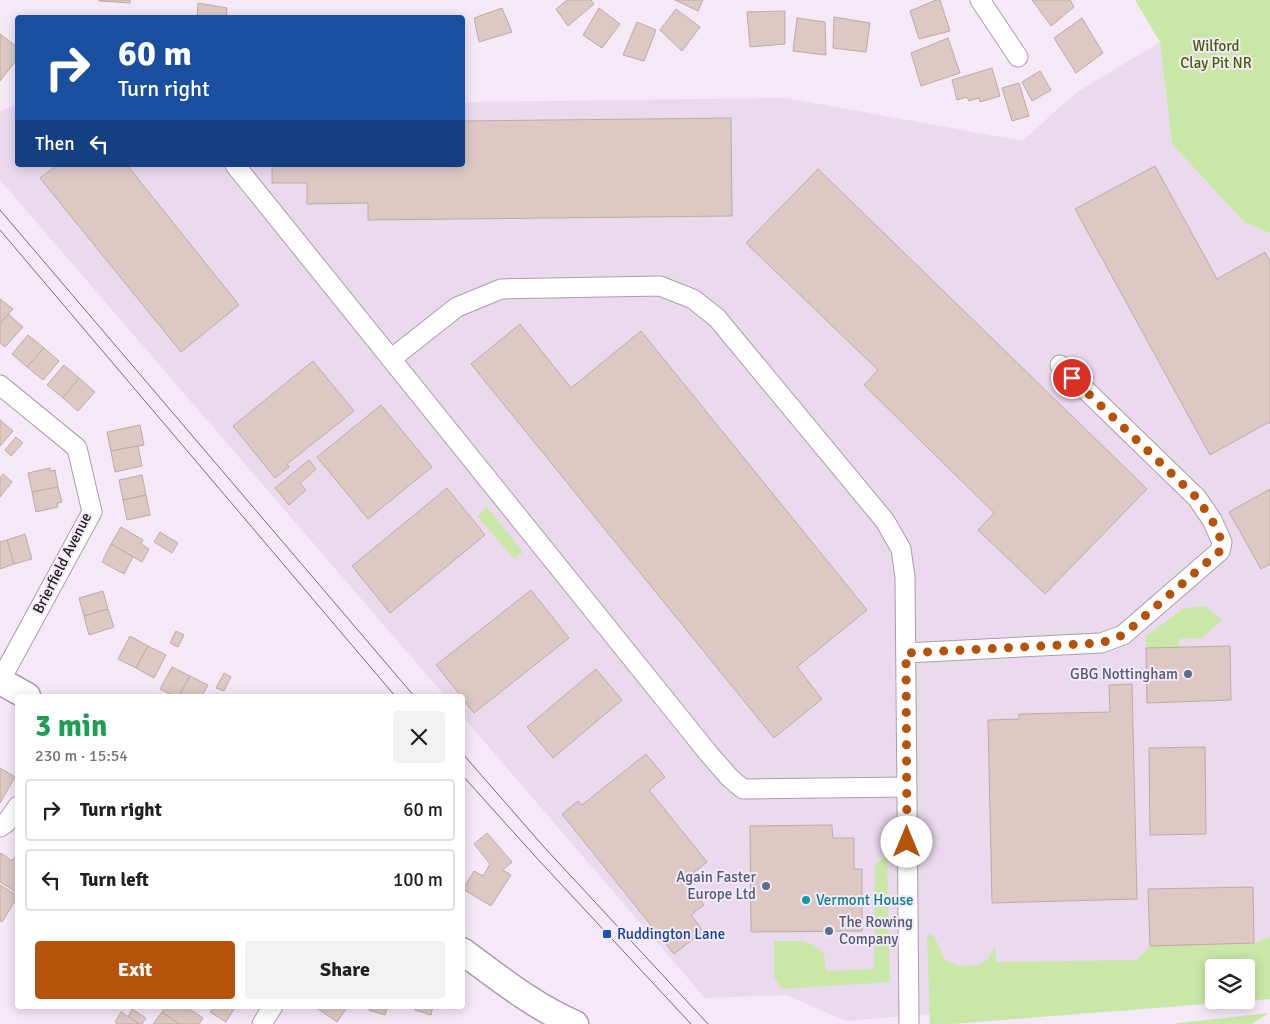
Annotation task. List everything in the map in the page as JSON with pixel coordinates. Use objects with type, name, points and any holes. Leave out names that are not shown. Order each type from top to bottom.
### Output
[{"type":"main road","points":[[0,681],[23,694]]},
{"type":"main road","points":[[465,953],[526,998],[550,1013],[575,1024]]},
{"type":"street","points":[[980,0],[1018,57]]},
{"type":"street","points":[[237,167],[703,747],[730,778],[743,789],[907,787]]},
{"type":"street","points":[[391,359],[457,307],[501,290],[660,286],[693,299],[717,318],[885,521],[901,549],[905,577],[909,1024]]},
{"type":"street","points":[[906,653],[1101,643],[1123,635],[1220,551],[1222,542],[1212,520],[1197,498],[1060,366]]},
{"type":"street","name":"Brierfield Avenue","points":[[0,385],[77,448],[92,512],[0,681]]},
{"type":"street","points":[[0,827],[15,810]]},
{"type":"street","points":[[262,1024],[271,1009]]},
{"type":"shaded area","points":[[1160,42],[1172,144],[1244,222],[1270,233],[1270,980],[1255,972],[1255,959],[1205,959],[1205,970],[956,1012],[846,1021],[786,995],[705,998],[465,719],[465,694],[443,694],[0,180],[0,111],[15,106],[15,167],[465,167],[465,102],[786,98],[1022,141],[1076,93]]},
{"type":"green space","name":"Wilford Clay Pit NR","points":[[1135,0],[1270,0],[1270,233],[1244,222],[1172,144],[1160,42]]},
{"type":"green space","points":[[487,507],[523,552],[514,559],[477,516]]},
{"type":"green space","points":[[1205,606],[1222,620],[1202,638],[1179,639],[1180,647],[1146,648],[1146,636],[1184,608]]},
{"type":"green space","points":[[887,856],[890,982],[782,989],[774,977],[774,941],[801,941],[812,944],[824,953],[826,971],[874,969],[875,864]]},
{"type":"green space","points":[[927,934],[934,936],[945,960],[960,966],[978,965],[989,958],[995,946],[996,962],[1137,960],[1150,946],[1254,943],[1270,937],[1270,999],[1255,1000],[1255,959],[1205,959],[1205,1004],[951,1024],[930,1024]]},
{"type":"green space","points":[[1269,1013],[1252,1024],[1171,1024]]},
{"type":"building","points":[[130,0],[130,3],[99,1]]},
{"type":"building","points":[[567,0],[591,0],[594,4],[568,26],[556,9]]},
{"type":"building","points":[[675,0],[703,0],[698,11]]},
{"type":"building","points":[[940,0],[950,31],[919,39],[910,11]]},
{"type":"building","points":[[1032,0],[1070,0],[1074,7],[1051,26]]},
{"type":"building","points":[[198,3],[227,8],[226,15],[197,15]]},
{"type":"building","points":[[502,8],[512,32],[479,42],[474,18]]},
{"type":"building","points":[[599,8],[620,24],[602,48],[583,35]]},
{"type":"building","points":[[676,9],[700,27],[682,51],[660,30]]},
{"type":"building","points":[[785,11],[785,44],[750,47],[747,12]]},
{"type":"building","points":[[834,17],[870,23],[866,52],[833,48]]},
{"type":"building","points":[[797,18],[825,22],[826,55],[793,51]]},
{"type":"building","points":[[1082,18],[1103,53],[1076,73],[1054,38]]},
{"type":"building","points":[[637,22],[656,30],[644,61],[623,55]]},
{"type":"building","points":[[0,34],[15,46],[15,62],[0,81]]},
{"type":"building","points":[[948,38],[960,73],[921,86],[911,53]]},
{"type":"building","points":[[992,68],[1000,96],[980,102],[979,98],[969,101],[967,97],[957,100],[952,80]]},
{"type":"building","points":[[1040,71],[1051,90],[1032,101],[1022,82]]},
{"type":"building","points":[[1019,83],[1029,116],[1012,121],[1002,88]]},
{"type":"building","points":[[731,118],[732,216],[368,220],[368,203],[307,204],[307,183],[272,183],[272,167],[465,167],[465,121]]},
{"type":"building","points":[[1155,166],[1217,279],[1265,252],[1270,262],[1270,424],[1269,422],[1210,455],[1075,209]]},
{"type":"building","points":[[54,167],[129,167],[239,305],[181,352],[40,178]]},
{"type":"building","points":[[818,169],[1147,489],[1045,594],[978,530],[994,513],[864,385],[878,370],[746,243]]},
{"type":"building","points":[[0,299],[13,309],[0,324]]},
{"type":"building","points":[[8,314],[23,327],[5,347],[0,343],[0,324]]},
{"type":"building","points":[[520,324],[571,388],[641,331],[867,610],[797,667],[822,699],[774,738],[471,364]]},
{"type":"building","points":[[28,335],[44,348],[27,367],[12,354]]},
{"type":"building","points":[[44,348],[59,361],[43,380],[27,367]]},
{"type":"building","points":[[313,361],[354,411],[287,464],[289,467],[275,478],[233,426]]},
{"type":"building","points":[[64,365],[79,378],[63,398],[47,385]]},
{"type":"building","points":[[79,378],[95,392],[78,411],[63,398]]},
{"type":"building","points":[[381,405],[432,467],[368,519],[317,457]]},
{"type":"building","points":[[0,420],[13,431],[0,446]]},
{"type":"building","points":[[140,425],[144,445],[111,451],[107,432]]},
{"type":"building","points":[[16,437],[23,443],[11,456],[5,450]]},
{"type":"building","points":[[138,446],[142,466],[115,472],[111,451]]},
{"type":"building","points":[[309,460],[316,469],[300,483],[306,490],[289,505],[275,488]]},
{"type":"building","points":[[50,468],[50,471],[55,470],[58,487],[32,492],[28,473]]},
{"type":"building","points":[[3,474],[12,482],[0,497],[0,478]]},
{"type":"building","points":[[142,475],[146,495],[123,500],[119,480]]},
{"type":"building","points":[[58,487],[62,502],[57,503],[58,507],[36,512],[32,492]]},
{"type":"building","points":[[447,488],[485,535],[390,613],[352,566]]},
{"type":"building","points":[[1270,489],[1270,564],[1261,569],[1229,512]]},
{"type":"building","points":[[146,495],[150,515],[127,520],[123,500]]},
{"type":"building","points":[[121,527],[143,540],[141,544],[149,549],[142,562],[111,544]]},
{"type":"building","points":[[160,532],[178,543],[172,553],[154,542]]},
{"type":"building","points":[[25,534],[32,559],[14,564],[7,540]]},
{"type":"building","points":[[7,540],[14,564],[0,569],[0,542]]},
{"type":"building","points":[[111,544],[133,557],[124,574],[102,562]]},
{"type":"building","points":[[531,590],[569,638],[474,713],[465,702],[465,694],[459,694],[436,665]]},
{"type":"building","points":[[103,591],[108,609],[84,616],[79,598]]},
{"type":"building","points":[[108,609],[114,627],[89,635],[84,616]]},
{"type":"building","points":[[176,631],[184,635],[178,647],[170,643]]},
{"type":"building","points":[[130,636],[148,646],[136,668],[118,659]]},
{"type":"building","points":[[148,646],[166,655],[154,678],[136,668]]},
{"type":"building","name":"GBG Nottingham","points":[[1230,646],[1231,700],[1147,703],[1146,648]]},
{"type":"building","points":[[172,667],[190,676],[180,694],[170,694],[160,689]]},
{"type":"building","points":[[596,669],[622,700],[553,758],[527,727]]},
{"type":"building","points":[[224,673],[231,677],[224,691],[216,688]]},
{"type":"building","points":[[190,676],[208,685],[203,694],[180,694]]},
{"type":"building","points":[[1132,684],[1137,899],[992,903],[988,720],[1019,719],[1019,714],[1110,712],[1109,685]]},
{"type":"building","points":[[1205,747],[1206,834],[1150,835],[1149,748]]},
{"type":"building","points":[[646,754],[665,777],[649,790],[707,862],[684,880],[704,905],[691,915],[703,931],[674,954],[562,814],[578,801],[582,805]]},
{"type":"building","points":[[0,768],[15,777],[0,803]]},
{"type":"building","name":"Vermont House","points":[[832,825],[833,838],[854,838],[854,869],[862,869],[862,931],[751,932],[750,826]]},
{"type":"building","points":[[487,833],[512,862],[503,870],[511,875],[491,906],[465,890],[465,886],[474,871],[483,876],[490,864],[474,844]]},
{"type":"building","points":[[0,854],[12,861],[15,856],[15,891],[0,882]]},
{"type":"building","points":[[0,885],[15,894],[15,901],[2,922],[0,921]]},
{"type":"building","points":[[1253,887],[1254,943],[1150,946],[1148,889]]},
{"type":"building","points":[[132,1009],[146,1018],[142,1024],[128,1017]]},
{"type":"building","points":[[164,1009],[190,1009],[203,1018],[199,1024],[179,1024],[162,1012]]},
{"type":"building","points":[[212,1009],[234,1009],[226,1022],[210,1012]]},
{"type":"building","points":[[318,1009],[346,1009],[337,1022]]},
{"type":"building","points":[[369,1009],[387,1009],[385,1015]]},
{"type":"building","points":[[415,1009],[432,1009],[431,1015]]},
{"type":"building","points":[[121,1012],[138,1023],[117,1024],[115,1022]]},
{"type":"building","points":[[162,1012],[179,1024],[153,1024]]},
{"type":"tram line","points":[[0,210],[412,694]]},
{"type":"tram line","points":[[0,230],[393,694]]},
{"type":"tram line","points":[[465,756],[544,847],[708,1024]]},
{"type":"tram line","points":[[465,778],[691,1024]]},
{"type":"place","name":"GBG Nottingham","points":[[1188,674]]},
{"type":"place","name":"Again Faster Europe Ltd","points":[[766,886]]},
{"type":"place","name":"Vermont House","points":[[806,900]]},
{"type":"place","name":"The Rowing Company","points":[[829,931]]},
{"type":"place","name":"Ruddington Lane","points":[[607,934]]},
{"type":"route","points":[[907,842],[906,653],[1101,643],[1123,635],[1220,551],[1222,542],[1212,520],[1197,498],[1072,378]]}]
